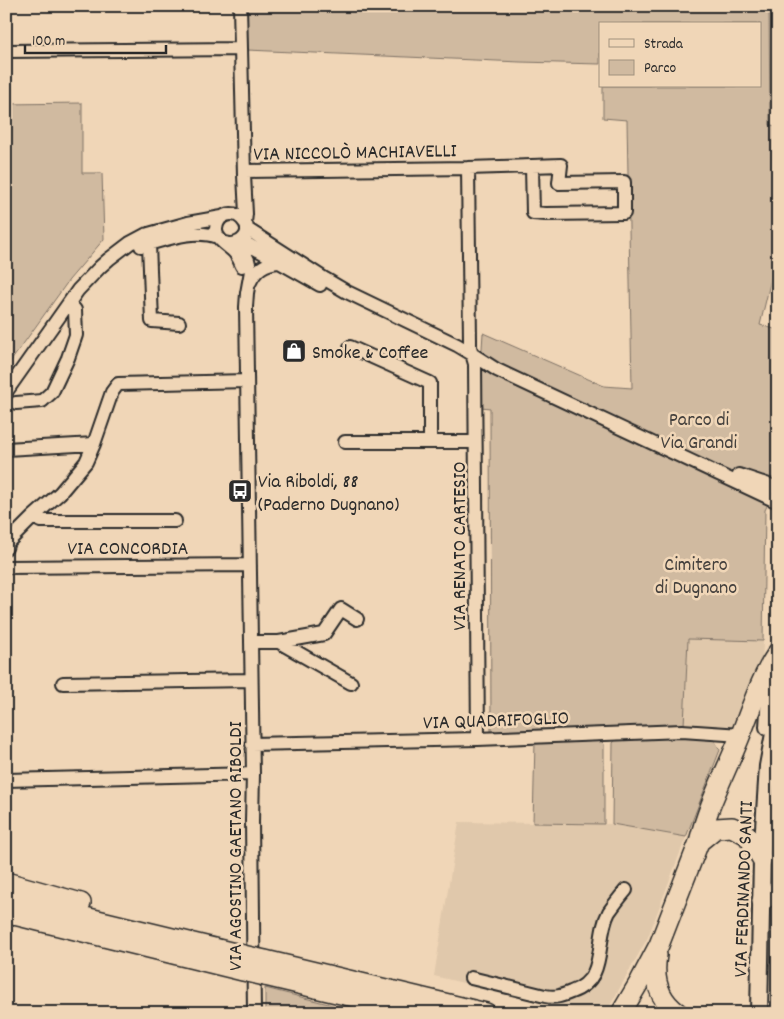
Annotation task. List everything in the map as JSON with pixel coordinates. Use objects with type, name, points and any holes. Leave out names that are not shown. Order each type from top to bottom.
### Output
[{"type":"highway","points":[[620,1013],[659,945],[716,793],[767,670],[778,652]]},
{"type":"highway","points":[[699,842],[716,828],[732,827],[746,834],[762,859]]},
{"type":"highway","points":[[6,882],[104,910],[120,925]]},
{"type":"highway","points":[[762,900],[778,890]]},
{"type":"highway","points":[[6,898],[120,925],[243,963]]},
{"type":"highway","points":[[6,915],[486,1013]]},
{"type":"highway","points":[[659,945],[655,965],[657,983],[664,999],[678,1013]]},
{"type":"highway","points":[[265,968],[421,1013]]},
{"type":"main road","points":[[768,766],[769,707],[772,680],[778,658]]},
{"type":"main road","points":[[768,766],[778,712]]},
{"type":"main road","name":"VIA FERDINANDO SANTI","points":[[759,1013],[762,859],[768,766]]},
{"type":"street","name":"VIA AGOSTINO GAETANO RIBOLDI","points":[[240,6],[246,196],[242,248],[251,271],[248,289],[247,381],[253,774],[254,1013]]},
{"type":"street","points":[[6,51],[240,49]]},
{"type":"street","name":"VIA NICCOLÒ MACHIAVELLI","points":[[244,173],[560,166],[559,183],[624,182],[624,213],[533,213],[532,167]]},
{"type":"street","name":"VIA NICCOLÒ MACHIAVELLI","points":[[468,168],[470,340],[472,354]]},
{"type":"street","name":"VIA AGOSTINO GAETANO RIBOLDI","points":[[225,216],[238,201],[244,173]]},
{"type":"street","points":[[6,392],[78,290],[100,267],[119,252],[188,223],[237,215],[241,217],[244,234],[279,262],[341,296],[442,344],[499,364],[737,474],[778,488]]},
{"type":"street","points":[[221,240],[216,227],[218,221],[225,216]]},
{"type":"street","points":[[147,240],[164,240],[191,234],[207,234],[234,245],[244,234]]},
{"type":"street","points":[[244,234],[347,292],[472,354],[497,370],[777,501]]},
{"type":"street","points":[[147,240],[152,321],[180,323]]},
{"type":"street","name":"VIA AGOSTINO GAETANO RIBOLDI","points":[[221,240],[235,253],[240,262],[248,289]]},
{"type":"street","points":[[248,289],[254,275],[263,266],[279,262]]},
{"type":"street","points":[[16,403],[42,401],[52,392],[76,335],[75,310],[69,303]]},
{"type":"street","points":[[350,347],[430,383],[430,442]]},
{"type":"street","name":"VIA RENATO CARTESIO","points":[[472,354],[475,364],[478,739]]},
{"type":"street","points":[[6,548],[8,542],[60,493],[86,462],[112,392],[118,384],[247,381]]},
{"type":"street","points":[[345,442],[476,442]]},
{"type":"street","points":[[6,449],[94,444]]},
{"type":"street","points":[[33,517],[41,521],[175,520]]},
{"type":"street","name":"VIA CONCORDIA","points":[[6,567],[250,565]]},
{"type":"street","points":[[251,642],[279,642],[324,634],[341,609],[357,618]]},
{"type":"street","points":[[279,642],[351,684]]},
{"type":"street","points":[[63,683],[251,680]]},
{"type":"street","name":"VIA QUADRIFOGLIO","points":[[252,744],[478,739],[682,731],[741,735]]},
{"type":"street","points":[[6,780],[253,774]]},
{"type":"street","points":[[471,978],[555,998],[577,990],[586,984],[596,971],[603,932],[609,913],[626,890]]},
{"type":"shaded area","points":[[688,639],[763,641],[762,670],[736,731],[683,729]]},
{"type":"shaded area","points":[[459,822],[612,824],[686,837],[648,937],[605,1013],[590,1013],[434,976]]},
{"type":"green space","name":"Parco di Via Grandi","points":[[245,6],[769,6],[770,125],[778,126],[778,250],[760,325],[778,330],[778,485],[765,510],[763,641],[688,639],[684,725],[617,727],[597,731],[491,734],[490,408],[481,407],[483,333],[604,386],[632,388],[627,120],[603,118],[603,88],[762,88],[762,22],[599,22],[599,64],[247,50]]},
{"type":"green space","points":[[82,103],[82,173],[102,173],[104,239],[69,280],[6,368],[6,104]]},
{"type":"green space","points":[[678,736],[713,738],[720,750],[686,837],[612,824],[613,743],[616,739]]},
{"type":"green space","points":[[600,740],[604,744],[604,824],[533,823],[535,742]]},
{"type":"green space","points":[[265,988],[364,1013],[265,1013]]},
{"type":"place","name":"Smoke & Coffee","points":[[294,351]]},
{"type":"place","name":"Via Riboldi, 88 (Paderno Dugnano)","points":[[240,491]]},
{"type":"park label","name":"Cimitero di Dugnano","points":[[696,574]]}]
